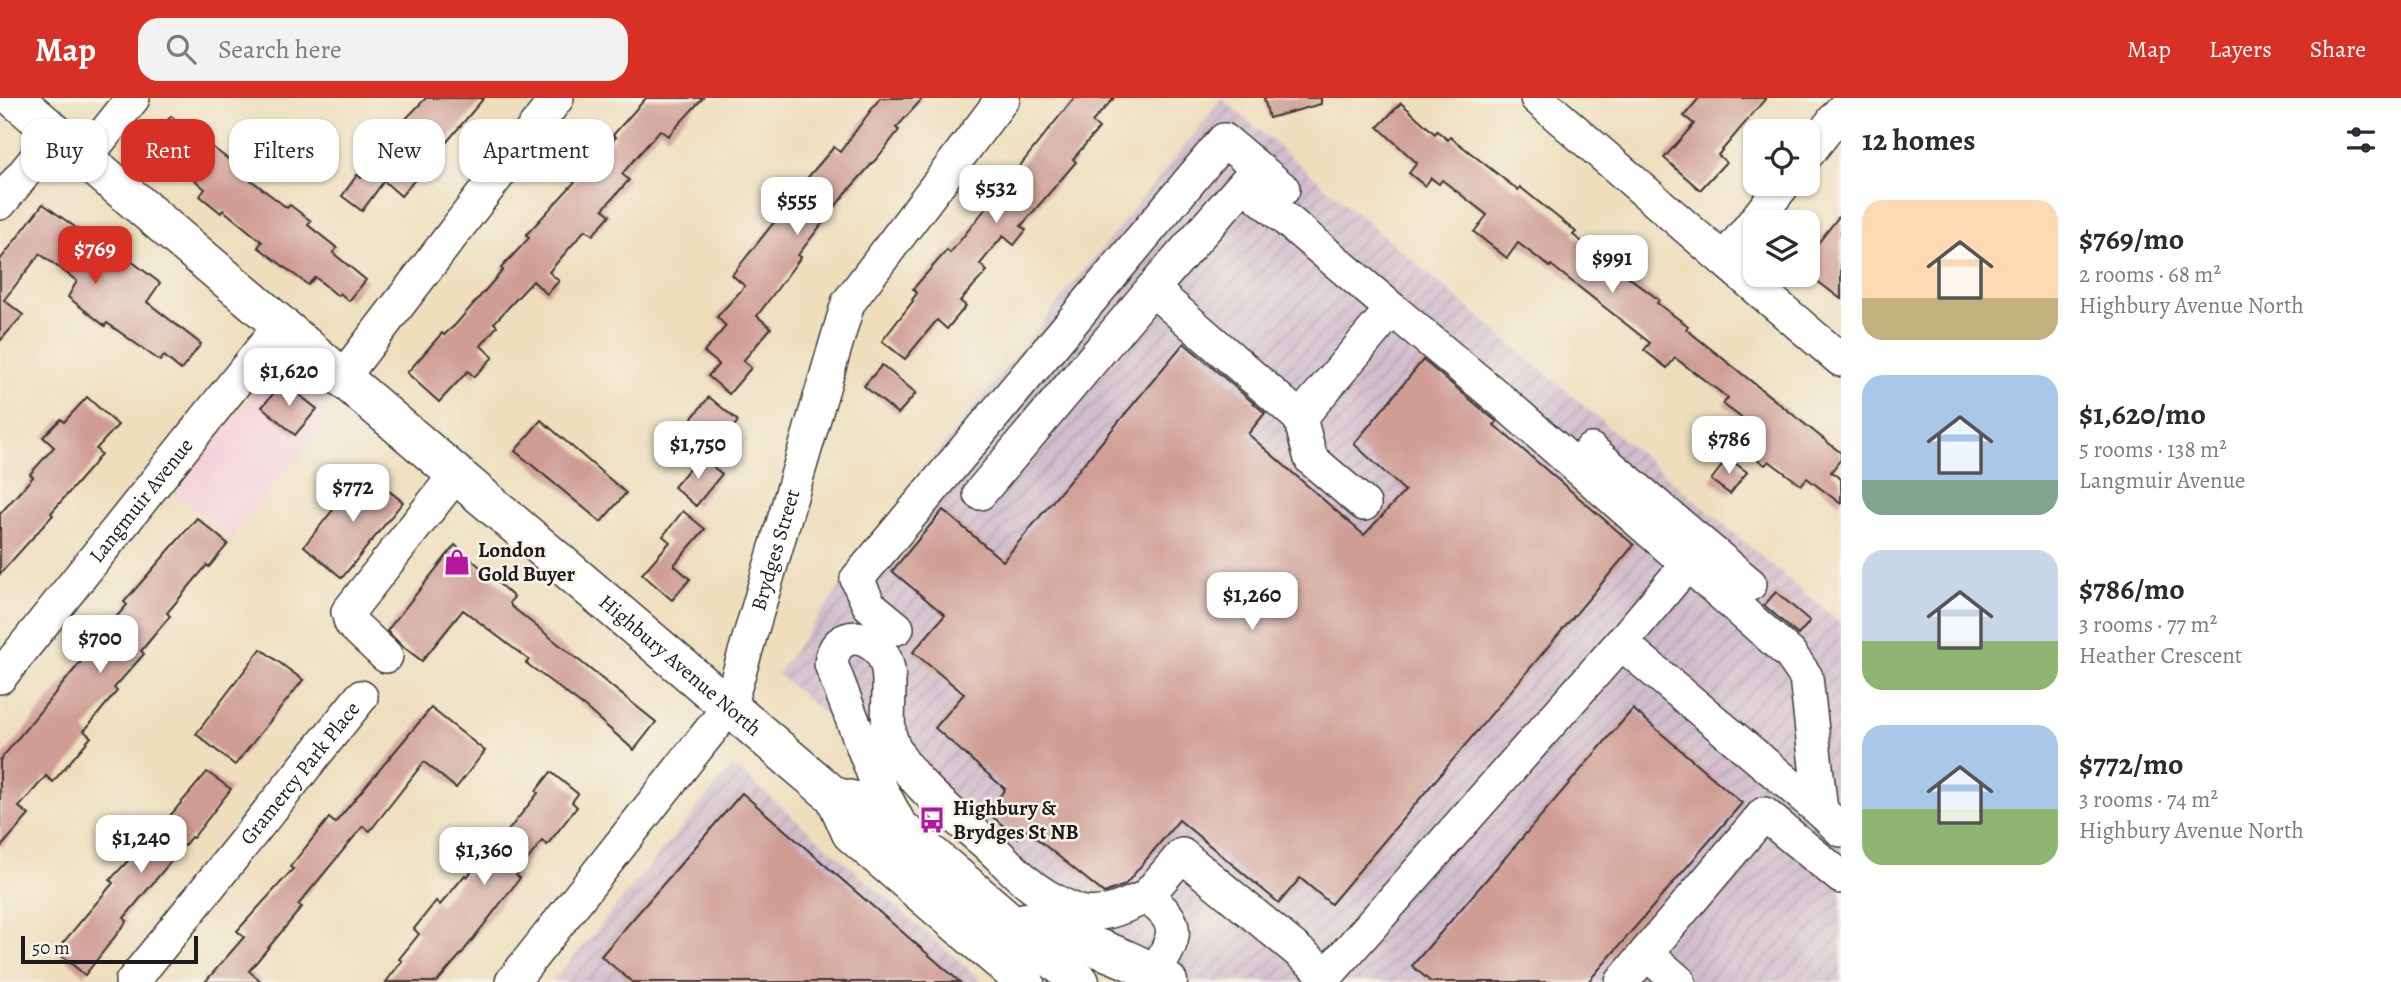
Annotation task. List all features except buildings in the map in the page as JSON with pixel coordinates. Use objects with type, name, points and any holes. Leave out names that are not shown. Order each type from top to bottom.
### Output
[{"type":"main road","name":"Highbury Avenue North","points":[[14,98],[38,119]]},
{"type":"main road","name":"Highbury Avenue North","points":[[107,177],[835,797],[850,833],[1023,981]]},
{"type":"main road","name":"Highbury Avenue North","points":[[835,797],[872,804],[1080,982]]},
{"type":"main road","points":[[997,912],[1161,977]]},
{"type":"street","points":[[107,130],[133,98]]},
{"type":"street","points":[[343,377],[557,98]]},
{"type":"street","name":"Brydges Street","points":[[521,979],[729,707],[848,303],[1003,98]]},
{"type":"street","points":[[1537,98],[1841,360]]},
{"type":"street","points":[[1820,138],[1841,111]]},
{"type":"street","points":[[897,628],[869,605],[857,579],[1224,139],[1695,555],[1790,654],[1806,677],[1831,821]]},
{"type":"street","points":[[0,203],[21,177]]},
{"type":"street","points":[[980,493],[1244,184],[1502,401],[1695,555],[1750,584]]},
{"type":"street","points":[[1724,260],[1775,196]]},
{"type":"street","points":[[1152,289],[1300,418],[1311,459],[1364,504]]},
{"type":"street","points":[[1300,418],[1392,309]]},
{"type":"street","name":"Langmuir Avenue","points":[[0,677],[281,325]]},
{"type":"street","points":[[386,656],[351,624],[348,611],[457,473]]},
{"type":"street","points":[[842,641],[861,637],[884,653],[888,663],[890,739],[902,761],[932,795],[1038,891],[1080,912],[1108,914],[1152,902],[1188,860],[1332,978],[1695,555]]},
{"type":"street","points":[[869,605],[833,651],[831,664],[875,778],[903,831]]},
{"type":"street","points":[[1621,643],[1831,821]]},
{"type":"street","name":"Gramercy Park Place","points":[[132,982],[361,697]]},
{"type":"street","points":[[1622,982],[1764,814],[1841,877]]},
{"type":"street","points":[[1152,902],[1171,920],[1174,932],[1161,977]]},
{"type":"street","points":[[1646,953],[1679,982]]},
{"type":"shaded area","points":[[1222,99],[1841,624],[1841,982],[1142,982],[777,674],[936,455]]},
{"type":"shaded area","points":[[274,369],[333,413],[231,539],[175,494]]},
{"type":"shaded area","points":[[731,768],[739,770],[983,982],[553,982]]},
{"type":"place","name":"London Gold Buyer","points":[[457,562]]},
{"type":"place","name":"Highbury & Brydges St NB","points":[[932,820]]}]
